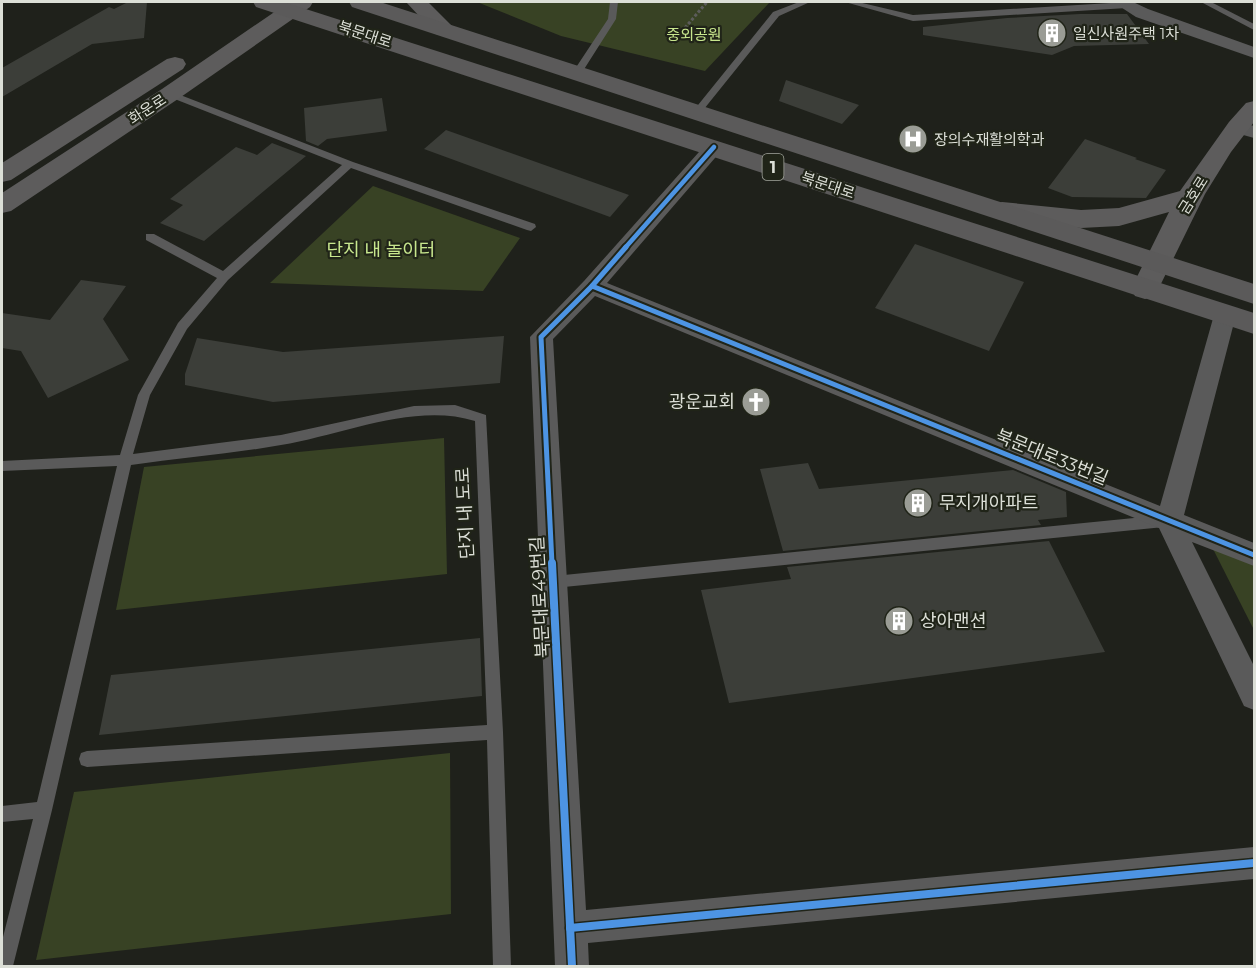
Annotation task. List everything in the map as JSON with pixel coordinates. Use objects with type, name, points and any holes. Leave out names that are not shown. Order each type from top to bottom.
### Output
[{"type":"main road","name":"북문대로","points":[[266,2],[297,6],[714,147],[1254,324]]},
{"type":"main road","name":"북문대로","points":[[360,2],[1254,294]]},
{"type":"street","name":"화운로","points":[[2,174],[237,24],[266,2]]},
{"type":"street","points":[[416,2],[444,30]]},
{"type":"street","points":[[1124,3],[1142,13],[1254,53]]},
{"type":"street","name":"화운로","points":[[2,205],[170,94],[297,6]]},
{"type":"street","name":"금호로","points":[[1145,289],[1166,238],[1191,197],[1245,129],[1254,108]]},
{"type":"street","name":"북문대로49번길","points":[[572,966],[541,337],[592,286],[714,147]]},
{"type":"street","points":[[1002,211],[1080,219],[1119,217],[1191,197]]},
{"type":"street","name":"북문대로33번길","points":[[592,286],[1254,555]]},
{"type":"street","points":[[1226,315],[1169,520],[1254,696]]},
{"type":"street","points":[[570,928],[1254,864]]},
{"type":"lane","points":[[578,72],[612,19],[614,2]]},
{"type":"lane","points":[[697,112],[776,14],[806,2]]},
{"type":"lane","points":[[849,2],[913,18],[1124,3]]},
{"type":"lane","points":[[1205,2],[1254,27]]},
{"type":"lane","points":[[170,94],[349,164],[531,227]]},
{"type":"lane","points":[[4,966],[44,810],[125,460],[144,395],[182,326],[224,277],[349,164]]},
{"type":"lane","points":[[150,237],[224,277]]},
{"type":"lane","name":"단지 내 도로","points":[[125,460],[281,440],[414,411],[454,410],[480,418],[495,732],[502,966]]},
{"type":"lane","points":[[2,466],[125,460]]},
{"type":"lane","name":"북문대로33번길","points":[[865,551],[1169,520]]},
{"type":"lane","name":"북문대로49번길","points":[[554,582],[865,551]]},
{"type":"lane","points":[[87,759],[495,732]]},
{"type":"lane","points":[[2,814],[44,810]]},
{"type":"path","points":[[672,43],[707,2]]},
{"type":"green space","name":"중외공원","points":[[477,2],[770,2],[705,71],[561,36]]},
{"type":"green space","name":"단지 내 놀이터","points":[[373,186],[520,238],[483,291],[270,283]]},
{"type":"green space","points":[[444,438],[447,574],[116,610],[144,467]]},
{"type":"green space","points":[[1209,541],[1254,560],[1254,630]]},
{"type":"green space","points":[[450,753],[451,914],[36,960],[74,792]]},
{"type":"building","points":[[128,2],[147,2],[144,38],[92,44],[2,97],[2,68],[109,7],[114,9]]},
{"type":"building","name":"일신사원주택 1차","points":[[1127,14],[1149,44],[1074,46],[1052,55],[923,35],[923,27],[1007,18]]},
{"type":"building","points":[[786,80],[859,105],[842,124],[779,101]]},
{"type":"building","points":[[382,98],[387,131],[327,139],[318,146],[306,141],[304,108]]},
{"type":"building","points":[[446,130],[629,195],[610,217],[424,149]]},
{"type":"building","points":[[1085,139],[1166,170],[1146,198],[1072,197],[1048,188]]},
{"type":"building","points":[[272,143],[306,156],[204,241],[160,223],[183,205],[170,199],[236,147],[257,155]]},
{"type":"building","points":[[915,244],[1024,282],[989,351],[875,308]]},
{"type":"building","points":[[81,280],[126,286],[103,319],[129,360],[48,398],[21,351],[2,348],[2,313],[50,320]]},
{"type":"building","points":[[504,336],[500,383],[273,402],[185,385],[185,374],[197,338],[283,352]]},
{"type":"building","name":"무지개아파트","points":[[808,463],[819,489],[1013,470],[1066,492],[1067,517],[1038,520],[1041,525],[783,551],[760,469]]},
{"type":"building","name":"상아맨션","points":[[1049,541],[1105,652],[729,703],[701,590],[791,579],[787,567]]},
{"type":"building","points":[[480,638],[482,696],[99,735],[111,675]]},
{"type":"cycle path","points":[[572,966],[541,337],[592,286],[714,147]]},
{"type":"cycle path","points":[[592,286],[1254,555]]},
{"type":"cycle path","points":[[570,928],[1254,863]]},
{"type":"place","name":"일신사원주택 1차","points":[[1052,33]]},
{"type":"place","name":"장의수재활의학과","points":[[913,139]]},
{"type":"place","name":"광운교회","points":[[756,402]]},
{"type":"place","name":"무지개아파트","points":[[918,503]]},
{"type":"place","name":"상아맨션","points":[[899,621]]}]
